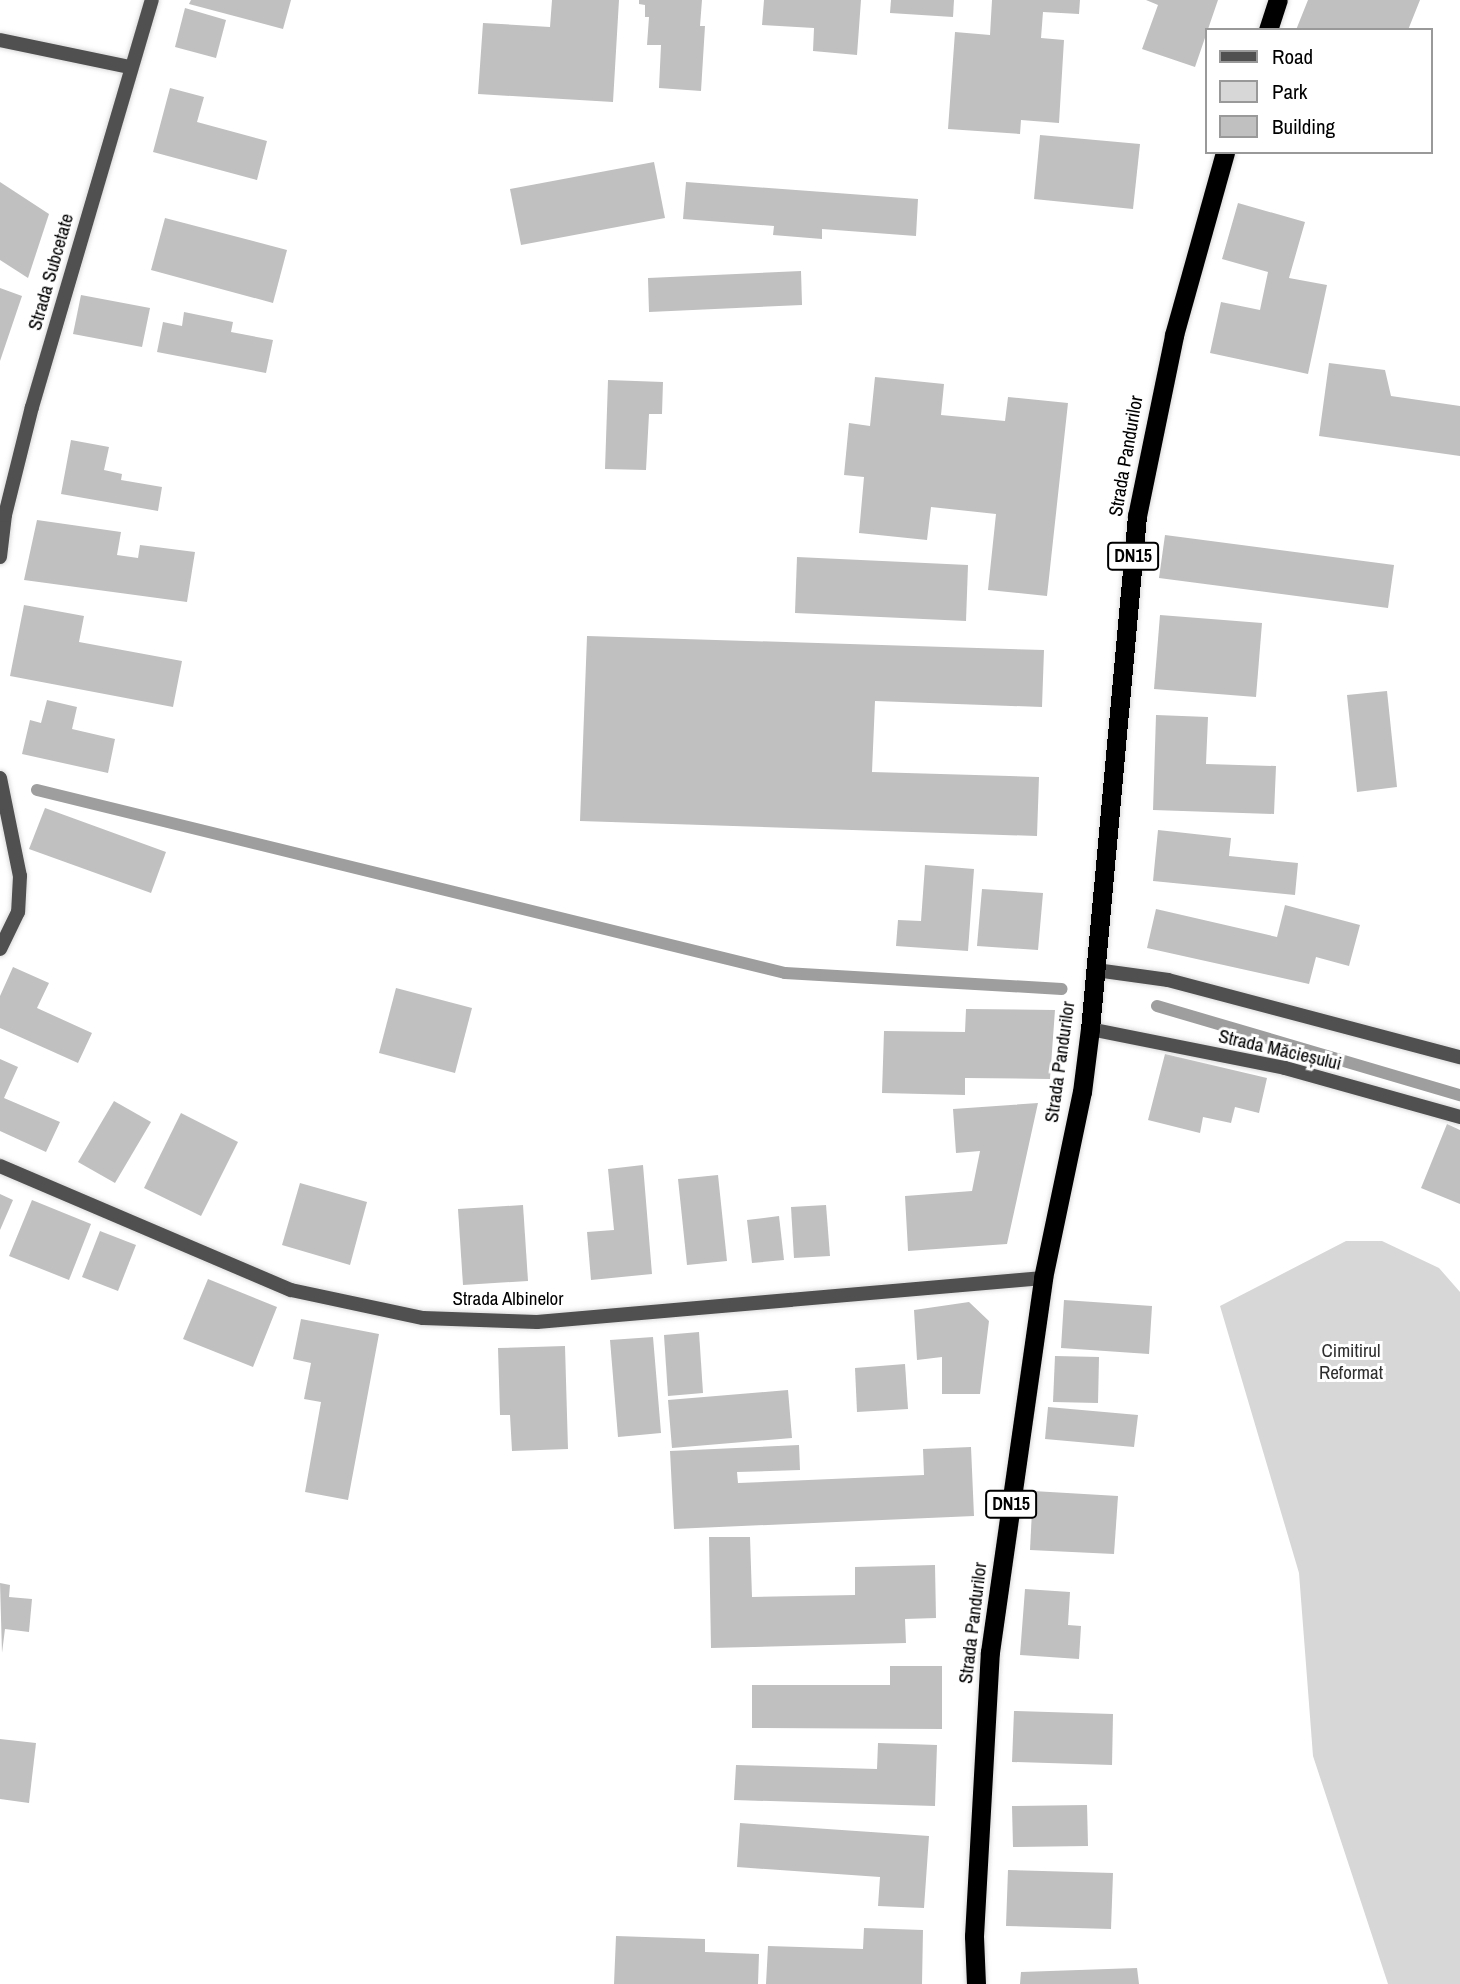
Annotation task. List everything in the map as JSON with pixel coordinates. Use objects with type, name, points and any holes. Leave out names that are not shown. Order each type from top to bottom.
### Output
[{"type":"highway","points":[[1269,28],[1278,0]]},
{"type":"highway","name":"Strada Pandurilor","points":[[976,1984],[974,1936],[990,1652],[1043,1278],[1082,1092],[1096,970],[1137,516],[1174,335],[1224,154]]},
{"type":"street","name":"Strada Subcetate","points":[[0,557],[5,515],[32,408],[129,68],[152,0]]},
{"type":"street","points":[[0,40],[129,68]]},
{"type":"street","points":[[0,778],[20,876],[18,912],[0,949]]},
{"type":"street","name":"Strada Măcieșului","points":[[1096,970],[1168,980],[1460,1056]]},
{"type":"street","name":"Strada Măcieșului","points":[[1090,1029],[1285,1068],[1460,1117]]},
{"type":"street","name":"Strada Albinelor","points":[[0,1166],[291,1290],[423,1318],[537,1322],[1043,1278]]},
{"type":"green space","name":"Cimitirul Reformat","points":[[1346,1241],[1382,1241],[1439,1268],[1460,1292],[1460,1984],[1388,1984],[1313,1756],[1299,1573],[1220,1306]]},
{"type":"building","points":[[191,0],[291,0],[283,29],[189,4]]},
{"type":"building","points":[[552,0],[619,0],[613,102],[478,94],[483,23],[550,27]]},
{"type":"building","points":[[639,0],[702,0],[700,26],[705,26],[701,91],[659,88],[661,45],[647,45],[649,17],[645,17],[645,5],[639,4]]},
{"type":"building","points":[[764,0],[861,0],[857,55],[813,51],[814,28],[762,25]]},
{"type":"building","points":[[891,0],[954,0],[953,17],[890,13]]},
{"type":"building","points":[[992,0],[1080,0],[1079,14],[1043,12],[1041,38],[1064,40],[1059,123],[1021,120],[1020,134],[948,129],[955,32],[990,35]]},
{"type":"building","points":[[1146,0],[1218,0],[1208,28],[1204,28],[1204,41],[1195,67],[1142,49],[1158,5]]},
{"type":"building","points":[[1308,0],[1420,0],[1409,28],[1297,28]]},
{"type":"building","points":[[185,8],[226,20],[216,58],[175,47]]},
{"type":"building","points":[[170,88],[204,97],[197,122],[267,141],[257,180],[153,152]]},
{"type":"building","points":[[1040,135],[1140,144],[1133,209],[1034,199]]},
{"type":"building","points":[[654,162],[665,218],[521,245],[510,189]]},
{"type":"building","points":[[0,182],[49,214],[28,278],[0,260]]},
{"type":"building","points":[[686,182],[918,199],[916,236],[822,229],[822,239],[773,235],[774,226],[683,219]]},
{"type":"building","points":[[1238,203],[1305,222],[1289,278],[1327,285],[1308,374],[1210,353],[1221,302],[1260,310],[1268,272],[1222,259]]},
{"type":"building","points":[[165,218],[287,250],[273,303],[151,270]]},
{"type":"building","points":[[801,271],[802,305],[649,312],[648,278]]},
{"type":"building","points":[[0,288],[22,296],[0,361]]},
{"type":"building","points":[[81,295],[150,308],[142,347],[73,334]]},
{"type":"building","points":[[184,312],[233,322],[231,332],[273,340],[266,373],[157,352],[163,322],[182,326]]},
{"type":"building","points":[[1329,363],[1385,370],[1391,396],[1460,406],[1460,456],[1319,436]]},
{"type":"building","points":[[875,377],[944,384],[941,415],[1005,421],[1008,397],[1068,403],[1047,596],[988,590],[996,514],[931,507],[927,540],[859,533],[864,477],[844,475],[849,423],[870,426]]},
{"type":"building","points":[[608,380],[663,382],[662,414],[649,414],[646,470],[605,469]]},
{"type":"building","points":[[71,440],[109,447],[104,470],[122,474],[121,480],[162,487],[158,511],[61,494]]},
{"type":"building","points":[[37,520],[121,532],[117,555],[138,558],[140,545],[195,552],[187,602],[24,580]]},
{"type":"building","points":[[1165,535],[1394,565],[1388,608],[1159,578]]},
{"type":"building","points":[[797,557],[968,565],[966,621],[795,613]]},
{"type":"building","points":[[24,605],[84,616],[79,642],[182,661],[173,707],[10,676]]},
{"type":"building","points":[[1160,615],[1262,623],[1256,697],[1154,689]]},
{"type":"building","points":[[587,636],[1044,650],[1042,707],[875,701],[872,772],[1039,777],[1037,836],[580,821]]},
{"type":"building","points":[[1387,691],[1397,787],[1357,792],[1347,695]]},
{"type":"building","points":[[47,700],[77,707],[72,729],[115,739],[108,773],[22,754],[30,720],[41,723]]},
{"type":"building","points":[[1156,715],[1208,717],[1206,764],[1276,766],[1274,814],[1153,810]]},
{"type":"building","points":[[45,808],[166,852],[151,893],[29,849]]},
{"type":"building","points":[[1158,830],[1231,838],[1229,856],[1298,863],[1295,895],[1153,881]]},
{"type":"building","points":[[925,865],[974,869],[968,951],[896,946],[898,920],[921,921]]},
{"type":"building","points":[[982,889],[1043,893],[1038,950],[977,946]]},
{"type":"building","points":[[1285,905],[1360,925],[1349,966],[1316,957],[1309,984],[1147,948],[1156,909],[1277,937]]},
{"type":"building","points":[[13,967],[49,983],[37,1008],[92,1033],[78,1063],[0,1028],[0,996]]},
{"type":"building","points":[[396,988],[472,1008],[455,1073],[379,1053]]},
{"type":"building","points":[[966,1009],[1055,1010],[1050,1079],[965,1078],[965,1095],[882,1093],[884,1031],[965,1032]]},
{"type":"building","points":[[1165,1054],[1267,1078],[1259,1113],[1235,1107],[1231,1123],[1203,1117],[1200,1133],[1148,1120]]},
{"type":"building","points":[[0,1059],[18,1067],[4,1098],[60,1122],[46,1152],[0,1131]]},
{"type":"building","points":[[114,1101],[151,1122],[115,1183],[78,1162]]},
{"type":"building","points":[[1038,1103],[1007,1244],[908,1251],[905,1196],[972,1191],[980,1151],[956,1153],[953,1109]]},
{"type":"building","points":[[181,1113],[238,1142],[201,1216],[144,1188]]},
{"type":"building","points":[[1447,1124],[1460,1130],[1460,1204],[1421,1188]]},
{"type":"building","points":[[643,1165],[652,1274],[591,1280],[587,1232],[614,1230],[608,1169]]},
{"type":"building","points":[[718,1175],[727,1261],[687,1265],[678,1179]]},
{"type":"building","points":[[300,1183],[367,1202],[350,1265],[282,1245]]},
{"type":"building","points":[[0,1194],[13,1200],[0,1230]]},
{"type":"building","points":[[32,1200],[91,1224],[69,1280],[9,1256]]},
{"type":"building","points":[[523,1205],[528,1281],[463,1285],[458,1209]]},
{"type":"building","points":[[826,1205],[830,1256],[794,1258],[791,1207]]},
{"type":"building","points":[[779,1216],[784,1260],[752,1263],[747,1220]]},
{"type":"building","points":[[100,1231],[136,1245],[118,1291],[82,1277]]},
{"type":"building","points":[[208,1279],[277,1307],[253,1367],[183,1339]]},
{"type":"building","points":[[1064,1300],[1152,1306],[1149,1354],[1061,1348]]},
{"type":"building","points":[[969,1302],[989,1321],[980,1394],[942,1394],[942,1357],[917,1360],[914,1310]]},
{"type":"building","points":[[301,1319],[379,1334],[348,1500],[305,1492],[321,1402],[304,1399],[311,1363],[293,1359]]},
{"type":"building","points":[[699,1332],[703,1393],[668,1396],[664,1335]]},
{"type":"building","points":[[653,1337],[661,1433],[618,1437],[610,1340]]},
{"type":"building","points":[[565,1346],[568,1449],[512,1451],[510,1415],[500,1415],[498,1348]]},
{"type":"building","points":[[1055,1356],[1099,1357],[1098,1403],[1053,1402]]},
{"type":"building","points":[[905,1364],[908,1409],[857,1412],[855,1368]]},
{"type":"building","points":[[788,1390],[792,1438],[672,1448],[668,1400]]},
{"type":"building","points":[[1048,1407],[1138,1415],[1134,1447],[1045,1439]]},
{"type":"building","points":[[799,1445],[800,1470],[737,1472],[738,1483],[924,1475],[923,1449],[971,1447],[974,1516],[674,1529],[670,1451]]},
{"type":"building","points":[[1033,1491],[1118,1496],[1114,1554],[1030,1550]]},
{"type":"building","points":[[709,1537],[750,1537],[752,1597],[855,1595],[855,1567],[935,1565],[936,1618],[905,1619],[906,1643],[711,1648]]},
{"type":"building","points":[[0,1583],[10,1585],[9,1597],[32,1599],[29,1632],[5,1629],[2,1653]]},
{"type":"building","points":[[1025,1589],[1070,1592],[1068,1625],[1081,1626],[1079,1659],[1020,1655]]},
{"type":"building","points":[[890,1666],[942,1666],[942,1729],[752,1728],[752,1685],[890,1685]]},
{"type":"building","points":[[1014,1711],[1113,1714],[1112,1765],[1012,1762]]},
{"type":"building","points":[[0,1739],[36,1743],[29,1803],[0,1799]]},
{"type":"building","points":[[878,1743],[937,1745],[935,1806],[734,1800],[736,1765],[877,1769]]},
{"type":"building","points":[[1087,1805],[1088,1846],[1013,1847],[1012,1806]]},
{"type":"building","points":[[740,1823],[929,1836],[924,1908],[878,1906],[880,1877],[737,1867]]},
{"type":"building","points":[[1008,1870],[1113,1873],[1111,1929],[1006,1926]]},
{"type":"building","points":[[864,1928],[923,1930],[922,1984],[766,1984],[768,1946],[863,1949]]},
{"type":"building","points":[[616,1936],[705,1939],[705,1952],[759,1954],[758,1984],[614,1984]]},
{"type":"building","points":[[1137,1968],[1139,1984],[1020,1984],[1021,1972]]},
{"type":"waterway","points":[[37,790],[785,973],[1062,989]]},
{"type":"waterway","points":[[1157,1006],[1460,1095]]}]
